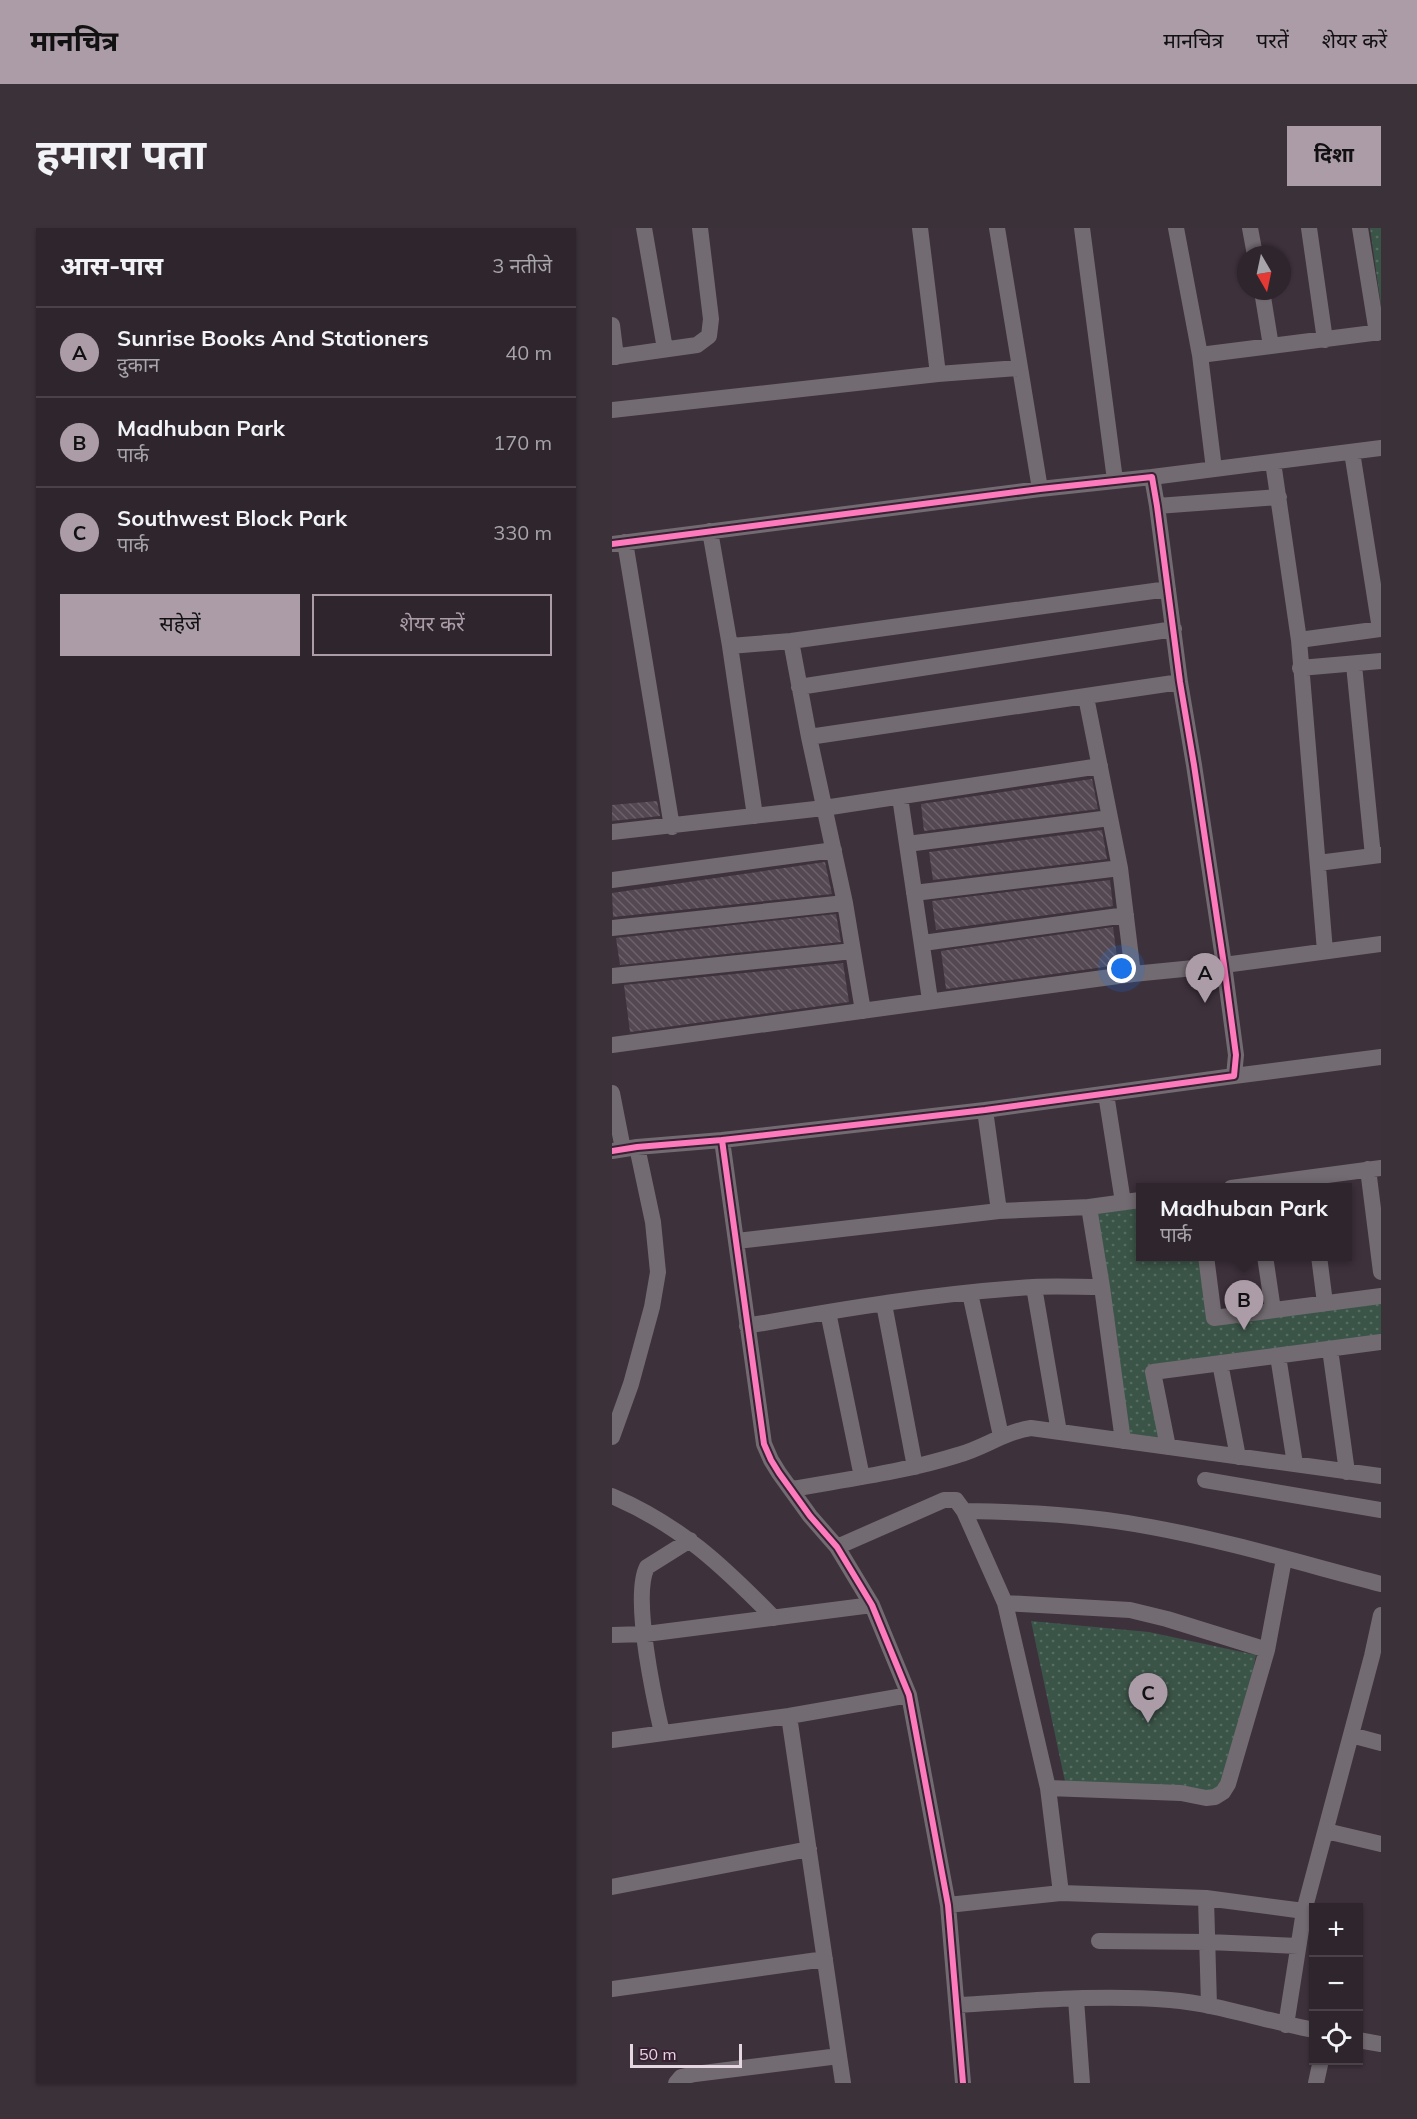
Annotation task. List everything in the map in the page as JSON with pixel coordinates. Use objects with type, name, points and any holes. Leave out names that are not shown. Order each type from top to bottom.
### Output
[{"type":"street","points":[[644,228],[665,350]]},
{"type":"street","points":[[612,325],[614,357],[697,345],[709,336],[709,302],[700,228]]},
{"type":"street","points":[[920,228],[938,374]]},
{"type":"street","points":[[997,228],[1012,312],[1018,368],[1040,489]]},
{"type":"street","points":[[1082,228],[1115,480]]},
{"type":"street","points":[[1176,228],[1200,355],[1214,469]]},
{"type":"street","points":[[1251,228],[1254,246]]},
{"type":"street","points":[[1309,228],[1324,339]]},
{"type":"street","points":[[1200,355],[1379,333],[1360,228]]},
{"type":"street","points":[[1263,300],[1271,346]]},
{"type":"street","points":[[612,410],[938,374],[1018,368]]},
{"type":"street","points":[[672,826],[619,543],[1381,448]]},
{"type":"street","points":[[1299,640],[1380,629],[1352,452]]},
{"type":"street","points":[[1273,462],[1299,640],[1325,951]]},
{"type":"street","points":[[1152,477],[1180,682],[1224,965],[1236,1055],[1234,1076]]},
{"type":"street","points":[[1157,506],[1279,497]]},
{"type":"street","points":[[710,531],[730,645],[755,816]]},
{"type":"street","points":[[730,645],[791,641],[1168,589]]},
{"type":"street","points":[[799,687],[1173,629]]},
{"type":"street","points":[[791,641],[845,903],[863,1011]]},
{"type":"street","points":[[1300,668],[1381,662]]},
{"type":"street","points":[[1318,863],[1377,856],[1354,665]]},
{"type":"street","points":[[809,737],[1180,682]]},
{"type":"street","points":[[1086,697],[1120,868],[1133,974]]},
{"type":"street","points":[[612,832],[824,808],[1100,766]]},
{"type":"street","points":[[900,797],[930,1000]]},
{"type":"street","points":[[907,844],[1110,818]]},
{"type":"street","points":[[612,880],[834,850]]},
{"type":"street","points":[[914,893],[1120,868]]},
{"type":"street","points":[[612,928],[845,903]]},
{"type":"street","points":[[923,943],[1126,915]]},
{"type":"street","points":[[612,1045],[930,1000],[1381,944]]},
{"type":"street","points":[[612,976],[853,951]]},
{"type":"street","points":[[624,1149],[986,1110],[1381,1057]]},
{"type":"street","points":[[612,1094],[624,1149],[653,1222],[658,1272],[652,1307],[631,1384],[612,1437]]},
{"type":"street","points":[[1106,1094],[1123,1202]]},
{"type":"street","points":[[986,1110],[999,1211]]},
{"type":"street","points":[[722,1140],[764,1444],[771,1460],[810,1516],[837,1547],[872,1605],[909,1695],[948,1905],[963,2083]]},
{"type":"street","points":[[1309,1182],[1375,1168],[1381,1267]]},
{"type":"street","points":[[736,1241],[999,1211],[1089,1207],[1136,1200]]},
{"type":"street","points":[[1089,1207],[1123,1441]]},
{"type":"street","points":[[1207,1261],[1214,1318],[1381,1296]]},
{"type":"street","points":[[1266,1261],[1273,1310]]},
{"type":"street","points":[[1320,1261],[1326,1303]]},
{"type":"street","points":[[747,1326],[828,1312],[970,1293],[1034,1287],[1102,1287]]},
{"type":"street","points":[[1034,1287],[1059,1432]]},
{"type":"street","points":[[970,1293],[1001,1436]]},
{"type":"street","points":[[884,1304],[915,1467]]},
{"type":"street","points":[[828,1312],[862,1477]]},
{"type":"street","points":[[1167,1447],[1153,1372],[1381,1342]]},
{"type":"street","points":[[1330,1348],[1347,1472]]},
{"type":"street","points":[[1278,1356],[1295,1464]]},
{"type":"street","points":[[1220,1363],[1238,1456]]},
{"type":"street","points":[[792,1489],[915,1467],[978,1448],[1016,1430],[1031,1428],[1381,1476]]},
{"type":"street","points":[[1205,1480],[1381,1510]]},
{"type":"street","points":[[612,1496],[659,1519],[690,1540],[747,1590],[774,1618]]},
{"type":"street","points":[[837,1547],[944,1500],[956,1500],[964,1511],[1005,1603],[1048,1788],[1061,1893]]},
{"type":"street","points":[[964,1511],[1045,1513],[1117,1521],[1233,1545],[1381,1584]]},
{"type":"street","points":[[662,1733],[653,1692],[641,1588],[647,1567],[690,1540]]},
{"type":"street","points":[[1048,1788],[1181,1793],[1206,1798],[1215,1797],[1223,1792],[1228,1784],[1267,1650],[1284,1559]]},
{"type":"street","points":[[1005,1603],[1130,1610],[1267,1650]]},
{"type":"street","points":[[612,1635],[646,1634],[872,1605]]},
{"type":"street","points":[[1286,2025],[1304,1911],[1351,1735],[1377,1657],[1381,1615]]},
{"type":"street","points":[[612,1740],[789,1716],[909,1695]]},
{"type":"street","points":[[789,1716],[843,2083]]},
{"type":"street","points":[[1351,1735],[1381,1743]]},
{"type":"street","points":[[1326,1830],[1381,1844]]},
{"type":"street","points":[[612,1887],[809,1849]]},
{"type":"street","points":[[948,1905],[1061,1893],[1206,1898],[1304,1911]]},
{"type":"street","points":[[1206,1898],[1209,2006]]},
{"type":"street","points":[[1098,1941],[1298,1946]]},
{"type":"street","points":[[612,1989],[825,1959]]},
{"type":"street","points":[[958,2005],[1076,1999],[1144,1999],[1209,2006],[1309,2029]]},
{"type":"street","points":[[1076,1999],[1082,2083]]},
{"type":"street","points":[[1363,2041],[1381,2044]]},
{"type":"street","points":[[676,2083],[681,2077],[695,2074],[839,2056]]},
{"type":"street","points":[[1316,2083],[1320,2065]]},
{"type":"green space","points":[[1370,228],[1381,228],[1381,306]]},
{"type":"green space","points":[[1136,1201],[1136,1261],[1207,1261],[1214,1318],[1381,1296],[1381,1342],[1154,1372],[1168,1447],[1123,1441],[1089,1207]]},
{"type":"green space","points":[[1031,1621],[1149,1632],[1256,1655],[1229,1794],[1067,1791]]},
{"type":"building","points":[[1092,779],[1098,809],[924,831],[921,804]]},
{"type":"building","points":[[657,801],[660,816],[612,821],[612,805]]},
{"type":"building","points":[[1102,830],[1107,859],[933,880],[929,852]]},
{"type":"building","points":[[825,862],[832,894],[613,917],[612,893]]},
{"type":"building","points":[[1110,880],[1113,906],[936,930],[932,901]]},
{"type":"building","points":[[836,914],[841,942],[620,965],[616,938]]},
{"type":"building","points":[[1113,927],[1118,965],[946,989],[941,951]]},
{"type":"building","points":[[843,963],[849,1002],[630,1032],[624,985]]},
{"type":"cycle path","points":[[612,544],[1040,489],[1152,477],[1180,682],[1224,965],[1236,1055],[1234,1076],[985,1110],[722,1140]]},
{"type":"cycle path","points":[[612,1151],[722,1140],[764,1444],[779,1473],[810,1516],[837,1547],[872,1605],[909,1695],[948,1905],[963,2083]]},
{"type":"place","name":"Sunrise Books And Stationers","points":[[1205,1003]]},
{"type":"place","name":"Madhuban Park","points":[[1244,1330]]},
{"type":"place","name":"Southwest Block Park","points":[[1148,1723]]}]
